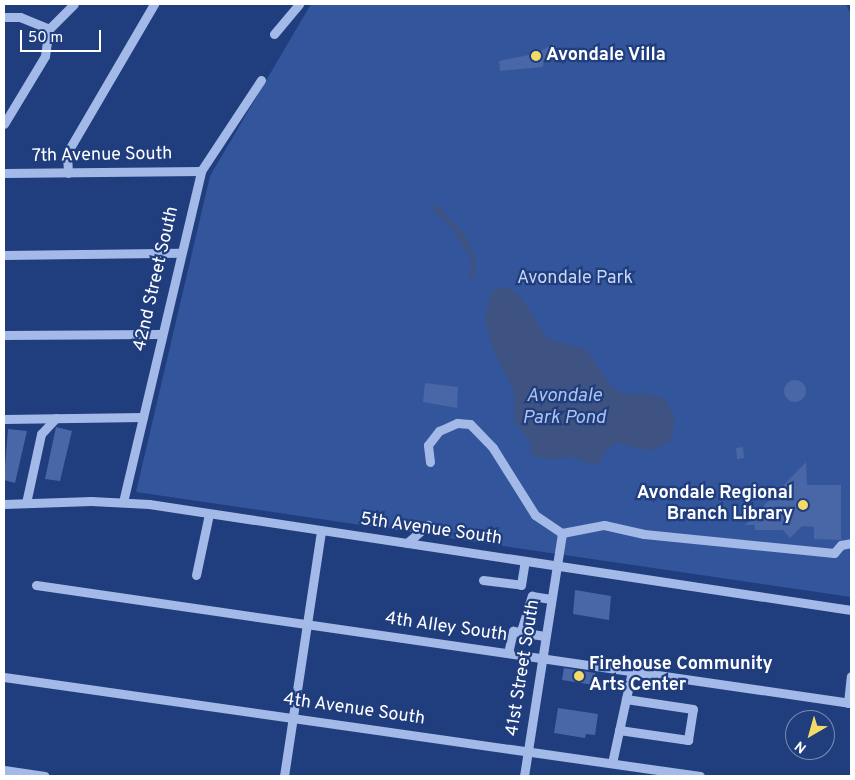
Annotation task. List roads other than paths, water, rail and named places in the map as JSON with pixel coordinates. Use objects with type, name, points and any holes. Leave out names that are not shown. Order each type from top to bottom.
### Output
[{"type":"street","points":[[4,124],[45,56],[50,29],[74,4]]},
{"type":"street","points":[[68,173],[67,153],[154,4]]},
{"type":"street","points":[[274,34],[299,4]]},
{"type":"street","points":[[4,16],[20,17],[50,29]]},
{"type":"street","name":"42nd Street South","points":[[123,502],[160,334],[200,171],[262,80]]},
{"type":"street","name":"7th Avenue South","points":[[4,173],[200,171]]},
{"type":"street","points":[[4,255],[179,253]]},
{"type":"street","points":[[4,335],[160,334]]},
{"type":"street","points":[[4,419],[142,417]]},
{"type":"street","points":[[29,418],[41,434]]},
{"type":"street","points":[[26,503],[41,434],[56,418]]},
{"type":"street","points":[[430,462],[428,445],[439,431],[458,423],[470,424],[493,448],[521,496],[542,523],[562,533],[604,525],[644,534],[834,553],[841,545],[851,543]]},
{"type":"street","points":[[513,501],[521,496]]},
{"type":"street","name":"5th Avenue South","points":[[4,504],[123,502],[525,560],[851,610]]},
{"type":"street","points":[[196,575],[208,514]]},
{"type":"street","points":[[407,543],[428,525]]},
{"type":"street","points":[[284,776],[321,531]]},
{"type":"street","name":"41st Street South","points":[[524,776],[562,533]]},
{"type":"street","points":[[521,585],[525,560]]},
{"type":"street","points":[[483,580],[521,585],[532,596],[551,599]]},
{"type":"street","name":"4th Alley South","points":[[36,585],[96,592],[306,625],[850,703]]},
{"type":"street","points":[[521,632],[532,596]]},
{"type":"street","points":[[508,654],[513,630],[546,636]]},
{"type":"street","points":[[612,763],[632,671]]},
{"type":"street","points":[[850,703],[851,676]]},
{"type":"street","name":"4th Avenue South","points":[[4,677],[700,776]]},
{"type":"street","points":[[619,730],[688,740],[693,709],[626,699]]},
{"type":"street","points":[[4,770],[45,776]]},
{"type":"water","points":[[437,205],[464,233],[474,253],[476,272],[471,279],[467,278],[472,270],[469,255],[451,227],[434,211],[433,206]]},
{"type":"water","name":"Avondale Park Pond","points":[[499,288],[508,288],[521,296],[547,339],[586,349],[612,388],[626,395],[643,393],[665,399],[675,417],[671,441],[650,451],[616,443],[605,451],[599,466],[570,457],[554,460],[531,456],[530,442],[515,423],[514,392],[492,347],[485,320],[491,292]]},
{"type":"place","name":"Avondale Villa","points":[[536,56]]},
{"type":"place","name":"Avondale Regional Branch Library","points":[[803,505]]},
{"type":"place","name":"Firehouse Community Arts Center","points":[[579,676]]},
{"type":"park label","name":"Avondale Park","points":[[575,279]]}]
